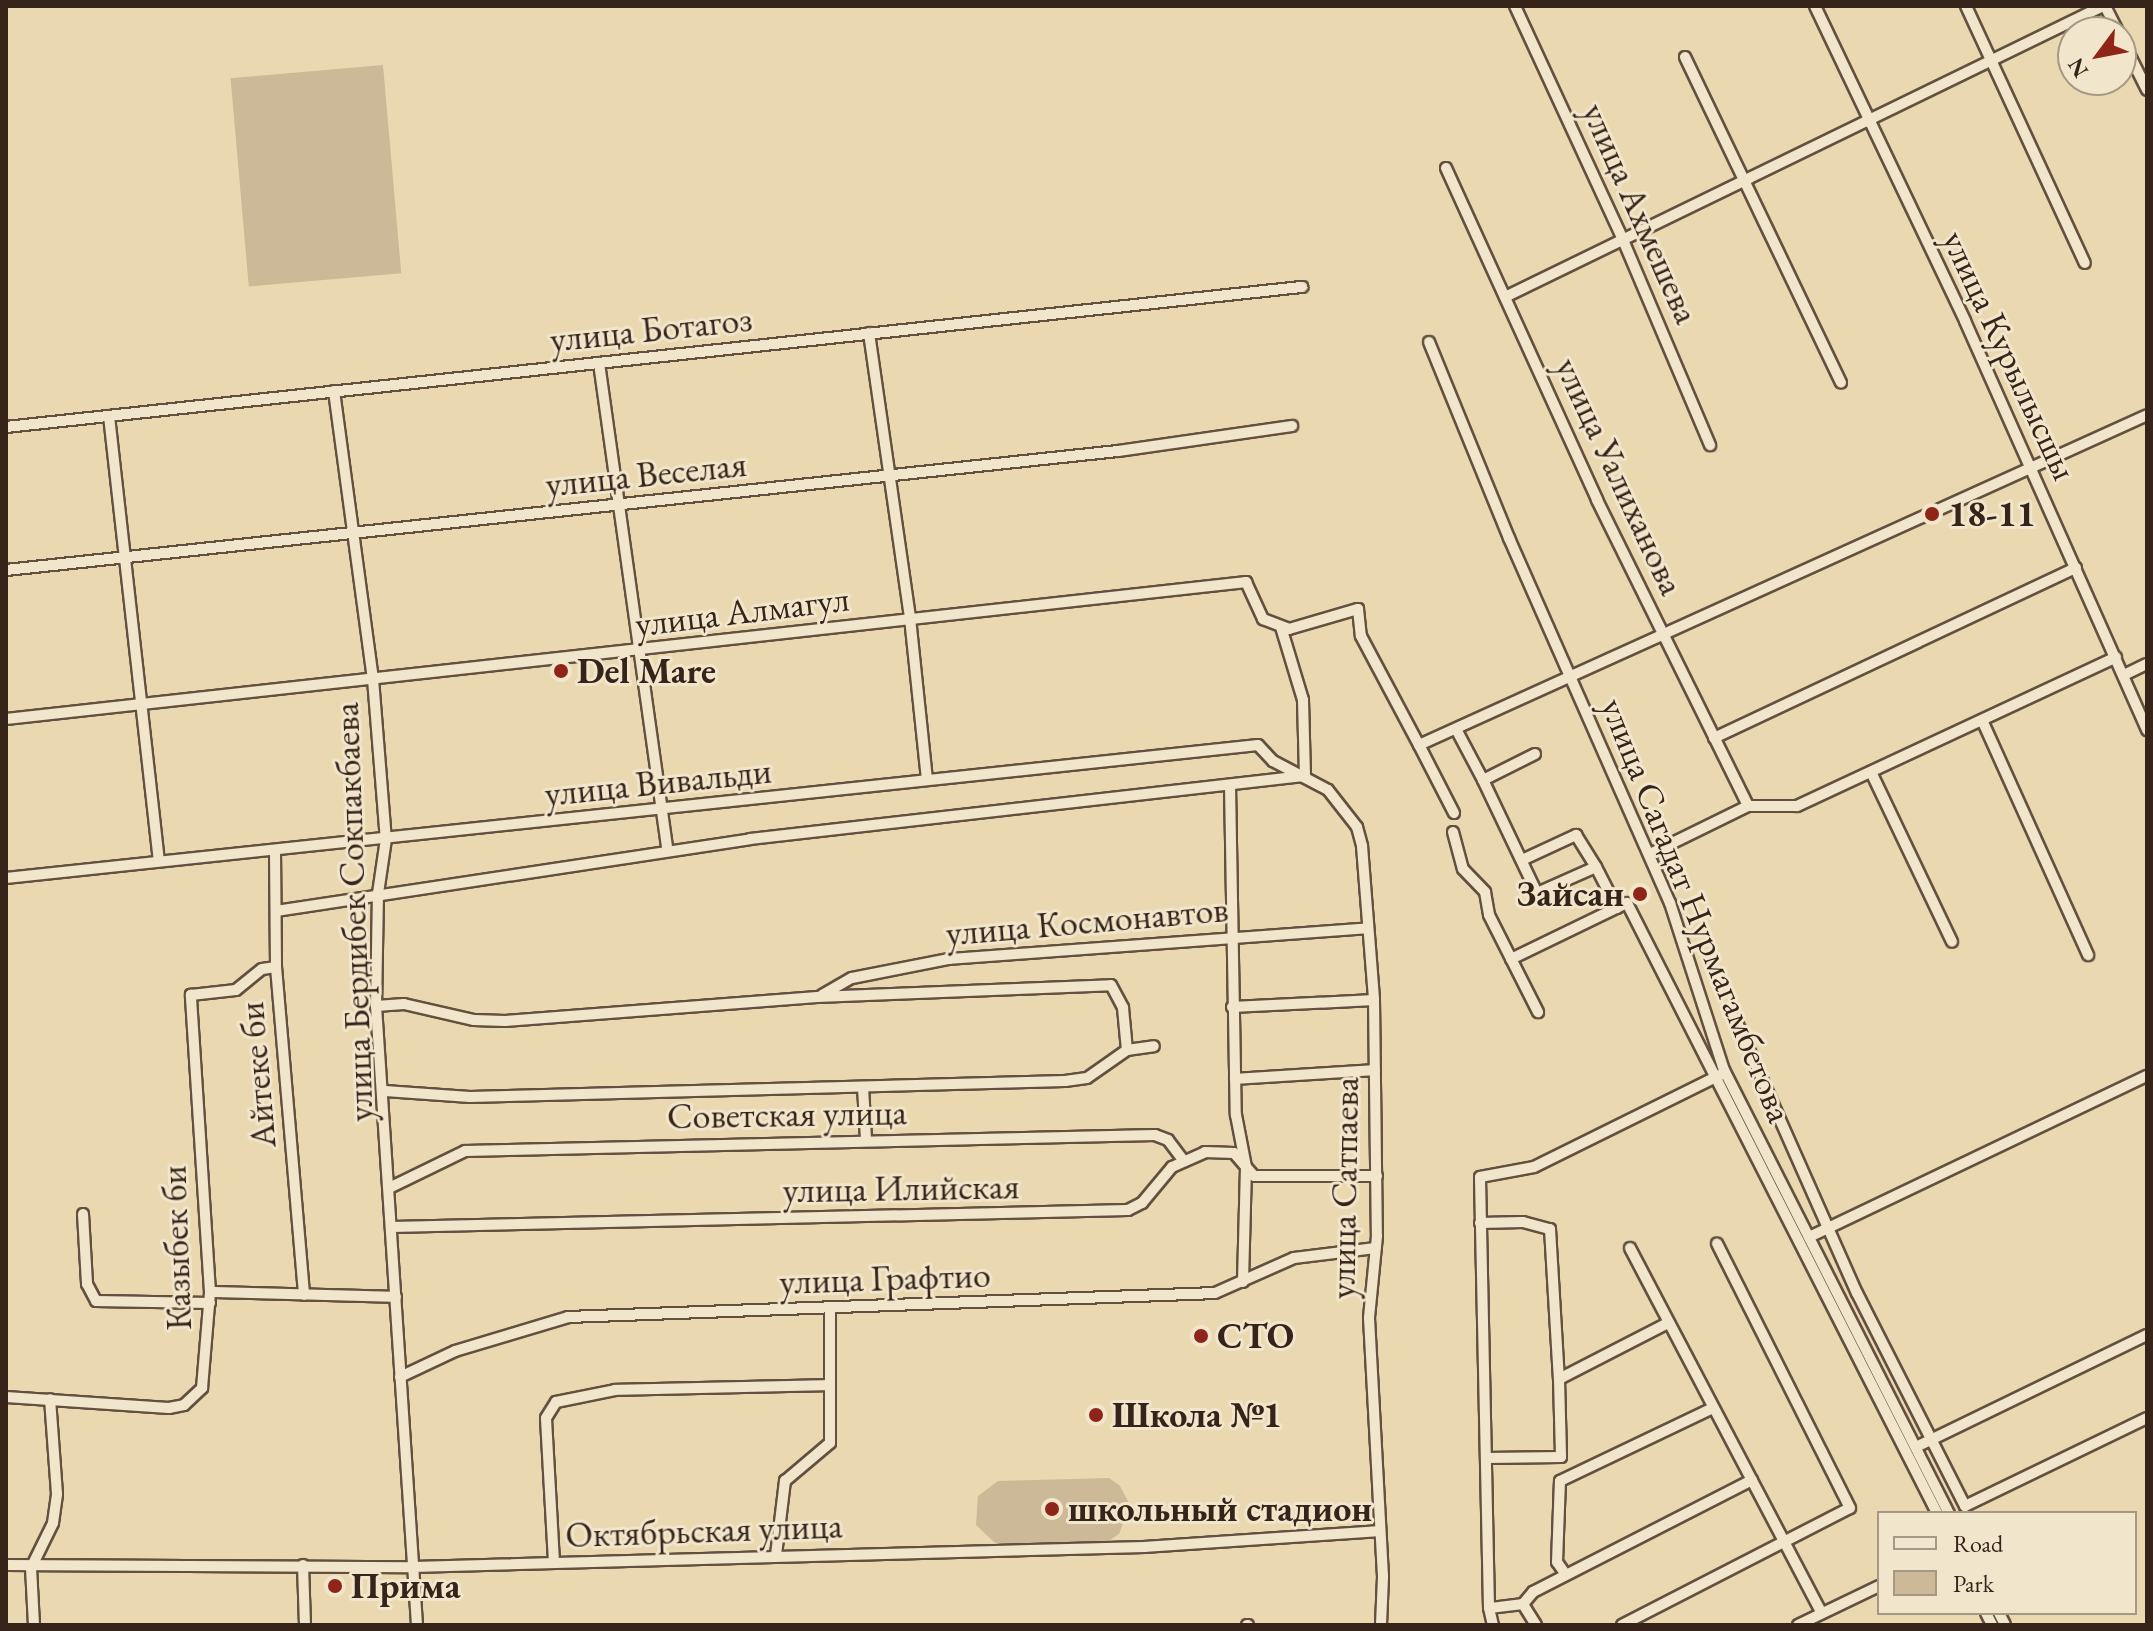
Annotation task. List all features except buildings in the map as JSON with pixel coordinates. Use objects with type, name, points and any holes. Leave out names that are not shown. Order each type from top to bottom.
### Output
[{"type":"street","name":"улица Ахмешева","points":[[1515,6],[1623,240],[1710,445]]},
{"type":"street","name":"улица Курылысшы","points":[[1815,6],[2032,469],[2147,730]]},
{"type":"street","points":[[1966,6],[2085,263]]},
{"type":"street","points":[[1505,297],[1989,57],[2104,6]]},
{"type":"street","points":[[1685,57],[1841,383]]},
{"type":"street","points":[[2137,70],[2147,90]]},
{"type":"street","name":"улица Уалиханова","points":[[1446,168],[1665,637],[1748,806]]},
{"type":"street","name":"улица Ботагоз","points":[[6,427],[1302,287]]},
{"type":"street","points":[[869,333],[910,618],[927,780]]},
{"type":"street","name":"улица Сагадат Нурмагамбетова","points":[[1429,342],[1509,538],[1650,854],[1725,1072],[1948,1511]]},
{"type":"street","points":[[599,363],[665,811],[668,851]]},
{"type":"street","name":"улица Бердибек Сокпакбаева","points":[[334,391],[373,679],[386,839],[378,893],[376,1006],[385,1091],[417,1625]]},
{"type":"street","points":[[1419,745],[1456,729],[1483,712],[1665,637],[2147,415]]},
{"type":"street","points":[[109,416],[159,861]]},
{"type":"street","name":"улица Веселая","points":[[6,570],[1118,451],[1292,426]]},
{"type":"street","points":[[1714,738],[2076,568]]},
{"type":"street","name":"улица Алмагул","points":[[6,719],[143,707],[1246,582],[1263,619],[1281,627]]},
{"type":"street","points":[[276,911],[378,893],[627,861],[668,851],[1305,776],[1303,700],[1281,627],[1322,623],[1358,609],[1361,636],[1454,813]]},
{"type":"street","points":[[1650,854],[1748,806],[1797,806],[2116,657]]},
{"type":"street","points":[[2124,675],[2147,664]]},
{"type":"street","points":[[1982,720],[2088,955]]},
{"type":"street","points":[[1456,729],[1540,894],[1596,867]]},
{"type":"street","name":"улица Вивальди","points":[[6,878],[665,811],[1258,745],[1273,761],[1305,776]]},
{"type":"street","points":[[1483,780],[1535,754]]},
{"type":"street","points":[[1871,772],[1952,942]]},
{"type":"street","name":"улица Сатпаева","points":[[1305,776],[1328,790],[1357,827],[1368,928],[1374,1000],[1377,1176],[1369,1318],[1381,1625]]},
{"type":"street","points":[[1230,785],[1235,1079],[1238,1146],[1246,1167],[1243,1282]]},
{"type":"street","points":[[1453,832],[1463,869],[1485,892],[1489,915],[1538,1012]]},
{"type":"street","points":[[1522,860],[1576,835],[1617,908]]},
{"type":"street","name":"Айтеке би","points":[[275,851],[276,967],[304,1295]]},
{"type":"street","points":[[1511,959],[1627,903],[1936,1511]]},
{"type":"street","name":"улица Космонавтов","points":[[817,997],[852,978],[949,959],[1368,928]]},
{"type":"street","name":"Казыбек би","points":[[6,1397],[184,1405],[202,1388],[207,1369],[210,1297],[191,995],[236,990],[262,969],[276,967]]},
{"type":"street","name":"улица Космонавтов","points":[[376,1006],[404,1004],[474,1020],[505,1021],[817,997],[1111,985],[1123,1008],[1127,1050]]},
{"type":"street","points":[[1232,1007],[1374,1000]]},
{"type":"street","points":[[1735,1018],[1827,1228],[1965,1506],[2147,1418]]},
{"type":"street","points":[[385,1091],[470,1097],[1087,1078],[1127,1050],[1154,1046]]},
{"type":"street","points":[[1235,1079],[1375,1070]]},
{"type":"street","points":[[1493,1625],[1489,1608],[1480,1177],[1534,1167],[1725,1072]]},
{"type":"street","points":[[1809,1237],[2147,1076]]},
{"type":"street","points":[[863,1087],[866,1139]]},
{"type":"street","name":"Советская улица","points":[[391,1187],[465,1151],[866,1139],[1155,1135],[1168,1140],[1183,1160]]},
{"type":"street","points":[[1183,1160],[1226,1151],[1254,1176],[1377,1176]]},
{"type":"street","name":"улица Илийская","points":[[392,1227],[1128,1210],[1142,1203],[1183,1160]]},
{"type":"street","points":[[83,1214],[87,1284],[96,1301],[304,1295],[396,1297]]},
{"type":"street","points":[[1480,1223],[1523,1222],[1550,1229],[1559,1379],[1561,1457],[1487,1458]]},
{"type":"street","points":[[1622,1625],[1850,1508],[1717,1244]]},
{"type":"street","name":"улица Графтио","points":[[400,1377],[455,1351],[568,1317],[1129,1300],[1215,1293],[1294,1258],[1375,1248]]},
{"type":"street","points":[[1630,1248],[1822,1613]]},
{"type":"street","points":[[776,1555],[785,1481],[830,1443],[830,1307]]},
{"type":"street","points":[[1559,1379],[1668,1323]]},
{"type":"street","points":[[1916,1447],[2147,1335]]},
{"type":"street","points":[[554,1562],[546,1418],[556,1402],[615,1390],[828,1385]]},
{"type":"street","points":[[34,1625],[31,1568],[53,1523],[57,1494],[50,1399]]},
{"type":"street","points":[[1564,1572],[1557,1562],[1560,1481],[1713,1408]]},
{"type":"street","points":[[1489,1608],[1523,1604],[1564,1572],[1752,1480]]},
{"type":"street","name":"Октябрьская улица","points":[[6,1565],[31,1568],[413,1567],[1145,1547],[1379,1531]]},
{"type":"street","points":[[303,1565],[305,1625]]},
{"type":"street","points":[[1798,1625],[1877,1587]]},
{"type":"street","points":[[1523,1604],[1536,1625]]},
{"type":"green space","points":[[383,65],[401,273],[249,287],[231,78]]},
{"type":"green space","name":"школьный стадион","points":[[1109,1478],[1120,1486],[1130,1505],[1119,1534],[1104,1544],[1007,1546],[994,1542],[976,1525],[978,1496],[998,1481]]},
{"type":"place","name":"18-11","points":[[1932,514]]},
{"type":"place","name":"Del Mare","points":[[561,671]]},
{"type":"place","name":"Зайсан","points":[[1640,894]]},
{"type":"place","name":"СТО","points":[[1201,1336]]},
{"type":"place","name":"Школа №1","points":[[1096,1415]]},
{"type":"place","name":"школьный стадион","points":[[1052,1509]]},
{"type":"place","name":"Прима","points":[[335,1586]]}]
